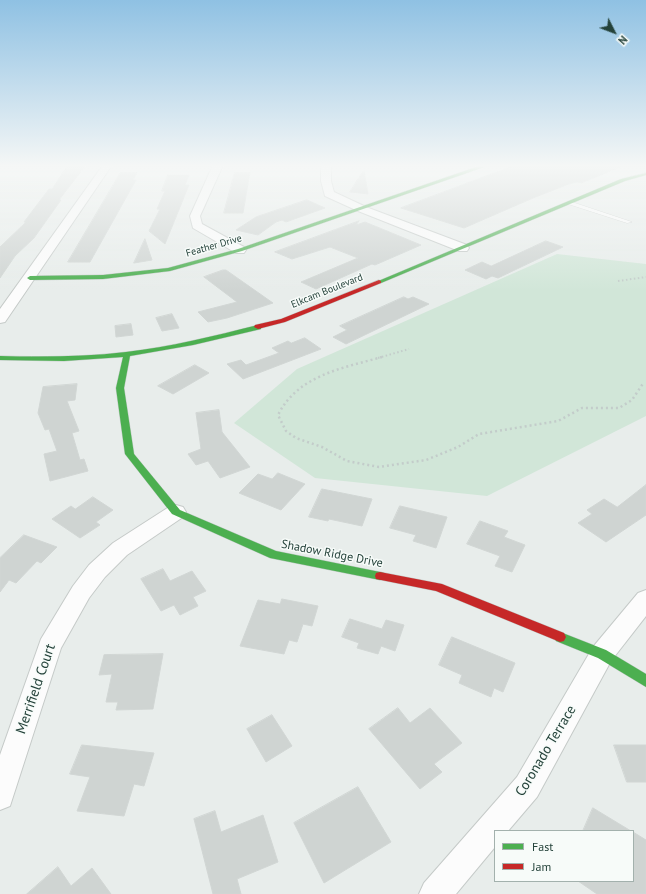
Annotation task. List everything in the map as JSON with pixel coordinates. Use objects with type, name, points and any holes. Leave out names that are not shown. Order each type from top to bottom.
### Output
[{"type":"street","points":[[0,319],[79,207]]},
{"type":"street","points":[[199,207],[195,216],[197,226],[240,250]]},
{"type":"street","points":[[359,207],[463,248]]},
{"type":"street","name":"Feather Drive","points":[[30,278],[103,277],[168,270],[240,250],[366,207]]},
{"type":"street","name":"Elkcam Boulevard","points":[[0,358],[56,359],[127,354],[208,340],[283,321],[561,207]]},
{"type":"street","name":"Shadow Ridge Drive","points":[[127,354],[120,388],[130,454],[176,512],[274,556],[438,587],[602,654],[646,681]]},
{"type":"street","name":"Merrifield Court","points":[[0,796],[50,646],[81,592],[97,571],[120,549],[176,512]]},
{"type":"street","name":"Coronado Terrace","points":[[435,894],[528,787],[602,654],[646,600]]},
{"type":"lane","points":[[582,207],[629,222]]},
{"type":"path","points":[[618,281],[646,277]]},
{"type":"path","points":[[409,349],[323,374],[313,379],[298,390],[280,410],[278,415],[286,431],[296,438],[322,446],[347,460],[379,468],[426,460],[458,446],[480,434],[558,421],[582,408],[619,408],[632,400],[644,382]]},
{"type":"green space","points":[[557,254],[646,264],[646,416],[487,496],[315,478],[234,423],[297,369]]},
{"type":"building","points":[[36,207],[56,207],[34,238],[15,256],[0,278],[0,247],[26,222],[24,222]]},
{"type":"building","points":[[101,207],[121,207],[90,262],[68,262]]},
{"type":"building","points":[[158,207],[180,207],[165,244],[149,231],[160,209],[157,209]]},
{"type":"building","points":[[226,207],[244,207],[243,213],[224,213]]},
{"type":"building","points":[[287,207],[325,208],[286,222],[282,220],[276,222],[258,235],[236,230],[256,217]]},
{"type":"building","points":[[404,207],[513,207],[464,228],[401,208]]},
{"type":"building","points":[[359,221],[356,225],[365,222],[421,245],[375,265],[372,264],[316,289],[301,282],[358,258],[330,247],[292,259],[275,252]]},
{"type":"building","points":[[145,239],[152,260],[134,263]]},
{"type":"building","points":[[546,241],[563,247],[498,278],[492,276],[486,279],[465,270],[482,262],[491,266]]},
{"type":"building","points":[[226,270],[273,303],[227,318],[208,322],[198,312],[237,302],[204,277]]},
{"type":"building","points":[[404,297],[408,299],[413,297],[429,304],[346,344],[333,337],[347,330],[340,326]]},
{"type":"building","points":[[172,314],[179,328],[162,331],[156,318]]},
{"type":"building","points":[[131,324],[133,335],[116,337],[115,326]]},
{"type":"building","points":[[305,338],[321,349],[243,379],[227,364],[241,360],[246,365],[279,353],[272,348],[288,341],[291,343]]},
{"type":"building","points":[[195,365],[209,373],[173,394],[158,386]]},
{"type":"building","points":[[77,384],[75,400],[67,401],[79,431],[72,433],[80,460],[84,459],[88,471],[50,481],[44,454],[57,451],[49,429],[45,430],[38,413],[43,387]]},
{"type":"building","points":[[219,410],[222,432],[250,467],[220,478],[208,461],[196,465],[188,454],[201,449],[196,413]]},
{"type":"building","points":[[278,473],[305,484],[281,510],[239,493],[258,474],[272,479]]},
{"type":"building","points":[[646,485],[646,515],[606,542],[578,523],[592,514],[587,510],[604,499],[617,507]]},
{"type":"building","points":[[322,489],[372,499],[362,526],[329,519],[328,521],[309,517]]},
{"type":"building","points":[[93,497],[113,510],[96,522],[100,525],[80,538],[52,519],[71,506],[75,509]]},
{"type":"building","points":[[400,506],[447,517],[436,548],[413,541],[416,535],[390,528]]},
{"type":"building","points":[[480,521],[508,531],[504,537],[525,545],[512,572],[495,566],[500,556],[467,544]]},
{"type":"building","points":[[24,535],[57,547],[41,563],[37,561],[16,583],[9,580],[0,592],[0,558]]},
{"type":"building","points":[[163,569],[170,581],[192,571],[206,591],[193,597],[198,606],[180,615],[174,605],[161,611],[141,579]]},
{"type":"building","points":[[282,599],[318,606],[312,626],[303,624],[297,642],[289,640],[284,654],[240,646],[258,600],[280,604]]},
{"type":"building","points":[[350,619],[382,629],[386,620],[404,625],[395,651],[381,646],[378,654],[357,648],[359,643],[342,637]]},
{"type":"building","points":[[452,637],[515,663],[503,692],[494,688],[491,697],[459,683],[462,675],[439,665]]},
{"type":"building","points":[[163,654],[153,709],[116,710],[118,702],[106,702],[112,674],[99,675],[104,655]]},
{"type":"building","points":[[398,708],[410,723],[430,708],[462,743],[434,764],[442,772],[420,789],[369,729]]},
{"type":"building","points":[[272,715],[292,746],[266,762],[247,729]]},
{"type":"building","points":[[82,745],[154,753],[144,786],[134,784],[124,816],[77,811],[90,777],[70,774]]},
{"type":"building","points":[[614,745],[646,745],[646,782],[627,782]]},
{"type":"building","points":[[358,787],[391,842],[324,883],[294,823]]},
{"type":"building","points":[[593,808],[629,830],[583,830]]},
{"type":"building","points":[[215,811],[221,832],[263,815],[278,862],[237,879],[241,894],[213,894],[194,819]]},
{"type":"building","points":[[634,833],[646,840],[646,894],[597,894],[579,882],[634,882]]},
{"type":"building","points":[[58,867],[71,886],[92,868],[111,894],[27,894]]},
{"type":"traffic: fast","points":[[30,278],[103,277],[168,270],[240,250],[366,207]]},
{"type":"traffic: fast","points":[[379,282],[559,207]]},
{"type":"traffic: fast","points":[[0,358],[64,358],[127,354],[160,349],[258,327]]},
{"type":"traffic: fast","points":[[127,354],[120,388],[130,454],[176,512],[274,555],[380,576]]},
{"type":"traffic: fast","points":[[560,637],[602,654],[646,681]]},
{"type":"traffic: jam","points":[[258,327],[283,321],[379,282]]},
{"type":"traffic: jam","points":[[380,576],[438,587],[560,637]]}]
